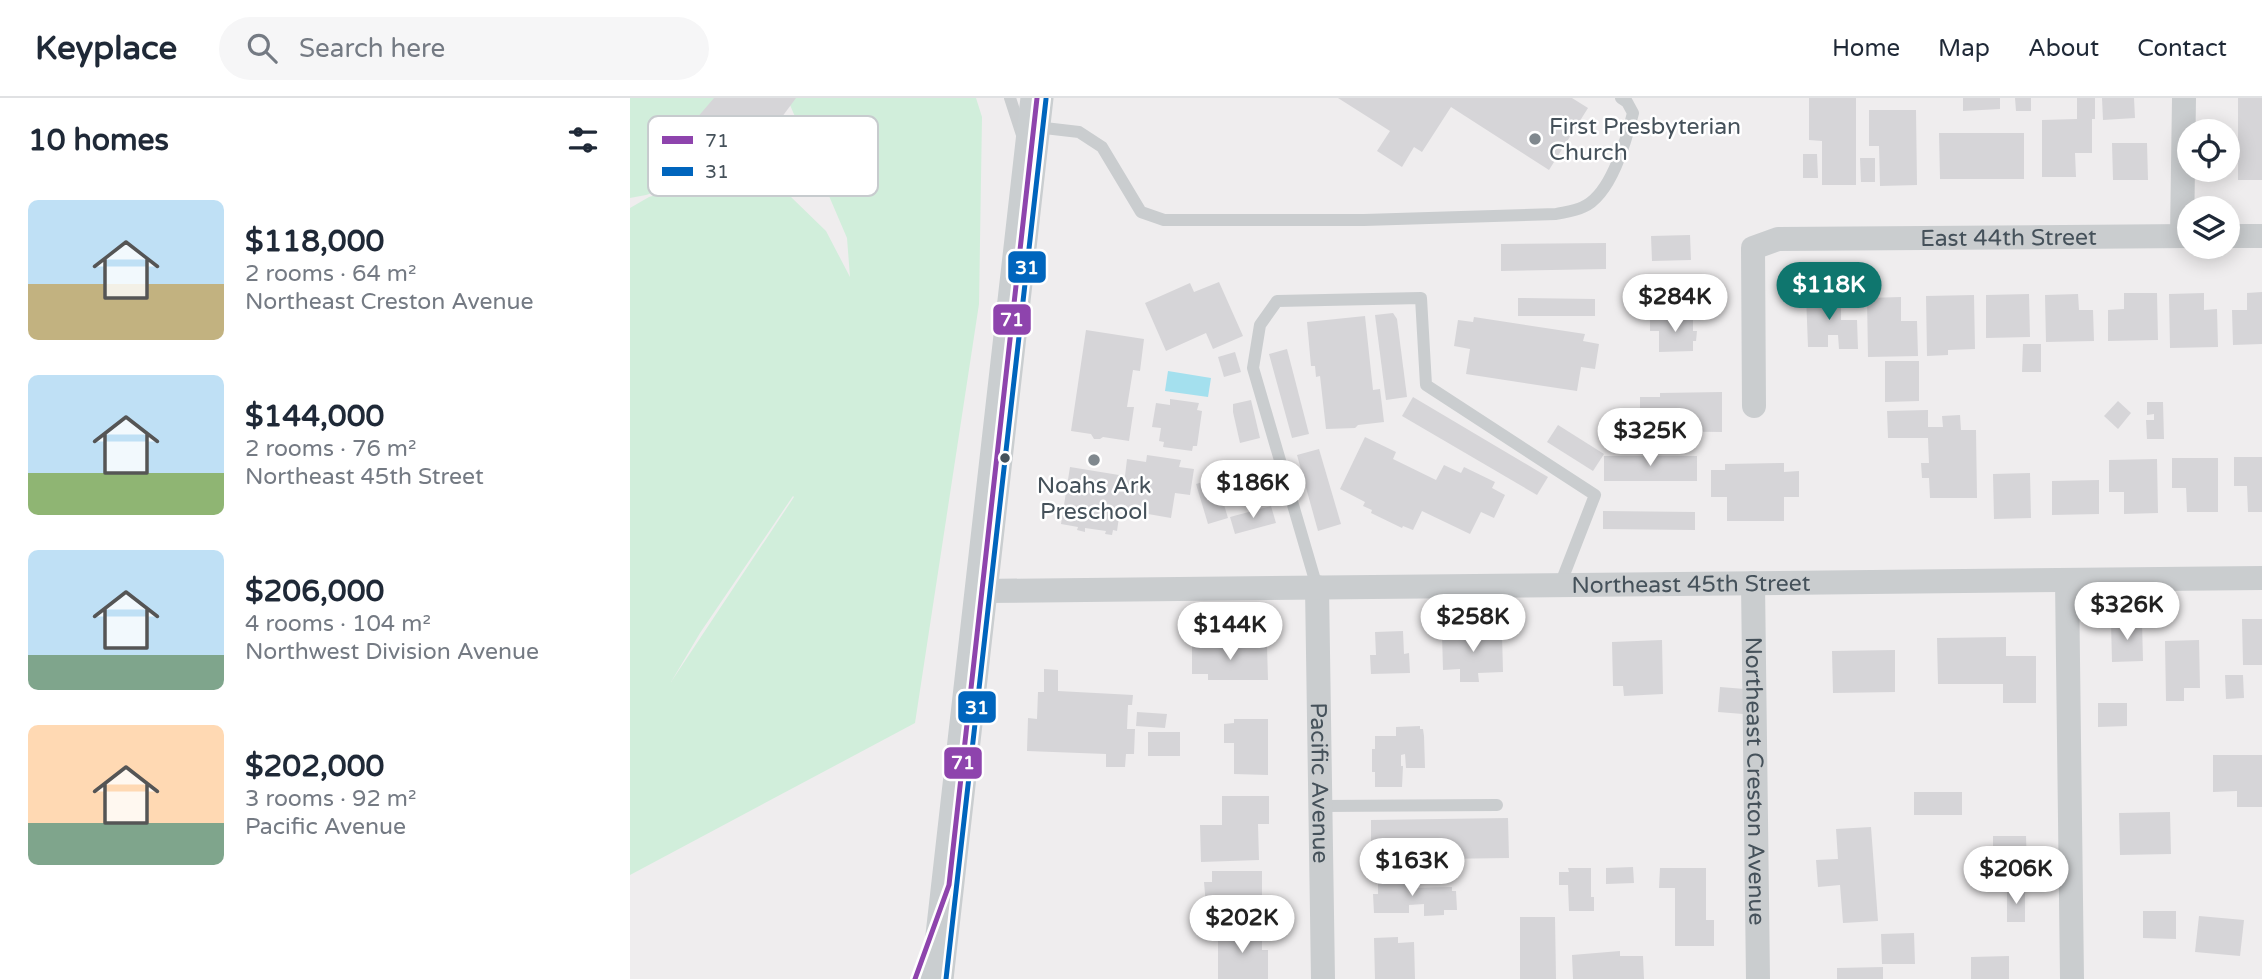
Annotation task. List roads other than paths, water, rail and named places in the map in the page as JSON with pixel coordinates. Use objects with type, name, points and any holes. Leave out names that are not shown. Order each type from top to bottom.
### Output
[{"type":"main road","points":[[937,979],[1033,128]]},
{"type":"main road","points":[[915,979],[949,886]]},
{"type":"street","points":[[2184,98],[2185,196]]},
{"type":"street","name":"East 44th Street","points":[[1754,406],[1753,248],[1778,239],[2177,236]]},
{"type":"street","points":[[2240,236],[2262,236]]},
{"type":"street","name":"Northeast 45th Street","points":[[981,591],[2262,578]]},
{"type":"street","points":[[2067,580],[2072,979]]},
{"type":"street","name":"Northeast Creston Avenue","points":[[1753,583],[1758,979]]},
{"type":"street","name":"Pacific Avenue","points":[[1317,587],[1322,979]]},
{"type":"lane","points":[[1010,98],[1033,128],[1079,132],[1102,147],[1141,212],[1164,220],[1364,220],[1556,214],[1584,207],[1603,192],[1628,135],[1633,113],[1627,102],[1621,98]]},
{"type":"lane","points":[[1317,587],[1253,368],[1260,325],[1277,301],[1421,298],[1426,385],[1595,495],[1560,585]]},
{"type":"lane","points":[[1320,806],[1496,805]]},
{"type":"water","points":[[1168,371],[1211,378],[1208,397],[1165,391]]},
{"type":"place","name":"First Presbyterian Church","points":[[1535,139]]},
{"type":"place","name":"Noahs Ark Preschool","points":[[1094,460]]}]
